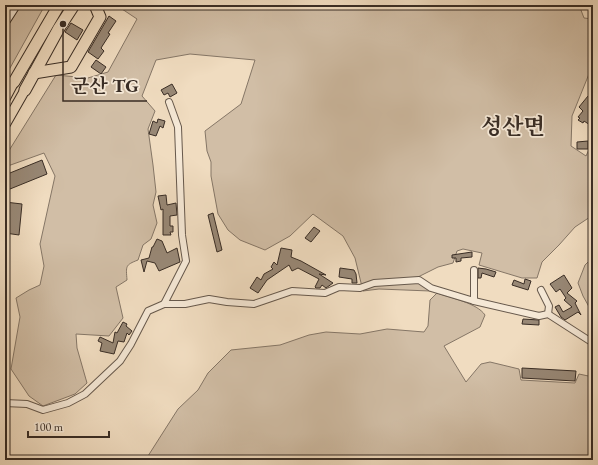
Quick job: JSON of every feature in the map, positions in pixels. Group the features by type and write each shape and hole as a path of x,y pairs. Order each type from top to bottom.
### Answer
{"highway":[{"path":"14,82 59,5"},
{"path":"25,90 74,5"},
{"path":"34,73 71,67 100,17 95,5"}],"main road":[{"path":"5,22 16,5"},
{"path":"5,95 14,82"},
{"path":"5,99 14,82"},
{"path":"5,125 25,90"}],"street":[{"path":"164,304 186,262 182,236 178,127 169,102"},
{"path":"474,270 474,301"},
{"path":"5,403 27,404 43,410 68,404 85,394 120,361 131,344 148,310 164,304 185,304 209,299 254,304 292,291 324,293 339,287 360,288 374,283 418,280 431,288 474,301 539,316 548,314 593,343"},
{"path":"540,290 549,306 548,314"}],"shaded area":[{"path":"21,5 45,5 5,77 5,30"},
{"path":"116,5 579,5 584,18 593,19 593,64 572,116 571,146 586,156 593,141 593,215 575,227 542,262 537,278 522,278 479,265 482,253 463,249 457,251 453,263 438,267 418,277 430,291 379,289 363,291 355,258 343,236 313,214 290,236 265,250 240,240 228,230 218,214 205,131 241,104 255,60 190,54 156,60 142,96 155,111 148,129 156,192 153,205 157,223 151,239 143,245 138,260 131,263 127,267 127,280 116,287 123,318 109,336 76,334 77,348 87,383 75,394 43,406 29,396 11,369 20,317 16,298 40,285 44,266 40,244 55,176 44,153 5,167 5,157 56,75 88,78 108,72 137,19"},
{"path":"593,257 593,314 578,283 585,265"},
{"path":"437,293 470,304 485,315 480,327 444,346 466,382 481,364 490,362 519,369 521,380 575,383 579,374 593,377 593,460 143,460 148,456 178,409 198,390 208,373 231,350 280,345 309,335 326,332 360,334 387,329 424,332 428,326 430,300"}],"building":[{"path":"109,16 116,21 108,33 110,34 101,48 104,51 98,59 88,52"},
{"path":"71,23 83,30 77,40 65,32"},
{"path":"96,60 106,67 101,74 91,67"},
{"path":"172,84 177,93 170,97 168,93 164,95 161,90"},
{"path":"588,96 593,101 593,127 584,121 583,123 578,120 580,118 578,117 583,111 579,107"},
{"path":"158,119 165,121 163,128 160,126 156,136 149,134 153,121 157,123"},
{"path":"588,141 588,149 577,149 577,142"},
{"path":"42,160 47,174 10,189 5,175"},
{"path":"166,195 167,205 176,203 177,215 170,216 170,226 173,226 173,232 170,232 171,235 163,235 163,209 161,210 158,196"},
{"path":"5,202 22,204 19,235 5,233"},
{"path":"213,213 222,250 217,252 208,215"},
{"path":"314,227 320,231 311,242 305,238"},
{"path":"157,239 162,241 167,253 177,248 180,262 159,271 155,263 147,261 144,272 141,260 149,258 152,247"},
{"path":"281,248 292,250 291,257 326,275 319,274 333,283 326,288 322,285 320,288 316,288 315,287 319,279 298,268 292,271 289,265 267,280 258,293 250,288 257,277 261,280 264,274 273,269 271,267 274,262 277,265"},
{"path":"472,252 472,257 461,258 461,261 456,262 456,258 452,258 452,255"},
{"path":"340,268 354,270 357,283 352,283 352,279 339,277"},
{"path":"478,268 496,272 494,277 482,273 481,278 478,278"},
{"path":"564,275 572,288 567,293 577,301 575,303 581,315 578,312 565,320 561,317 555,307 559,305 563,312 572,307 564,300 566,298 560,289 556,292 550,284"},
{"path":"525,279 531,281 528,290 512,285 514,280 524,284"},
{"path":"523,319 539,320 539,325 522,324"},
{"path":"123,322 127,324 126,326 132,331 129,335 127,333 124,342 118,341 114,354 100,351 102,343 98,341 100,337 113,343 115,332 117,333"},
{"path":"522,368 576,371 575,381 522,378"}],"place":[{"name":"군산 TG","path":"63,24"}],"district":[{"name":"성산면","path":"513,126"}]}
